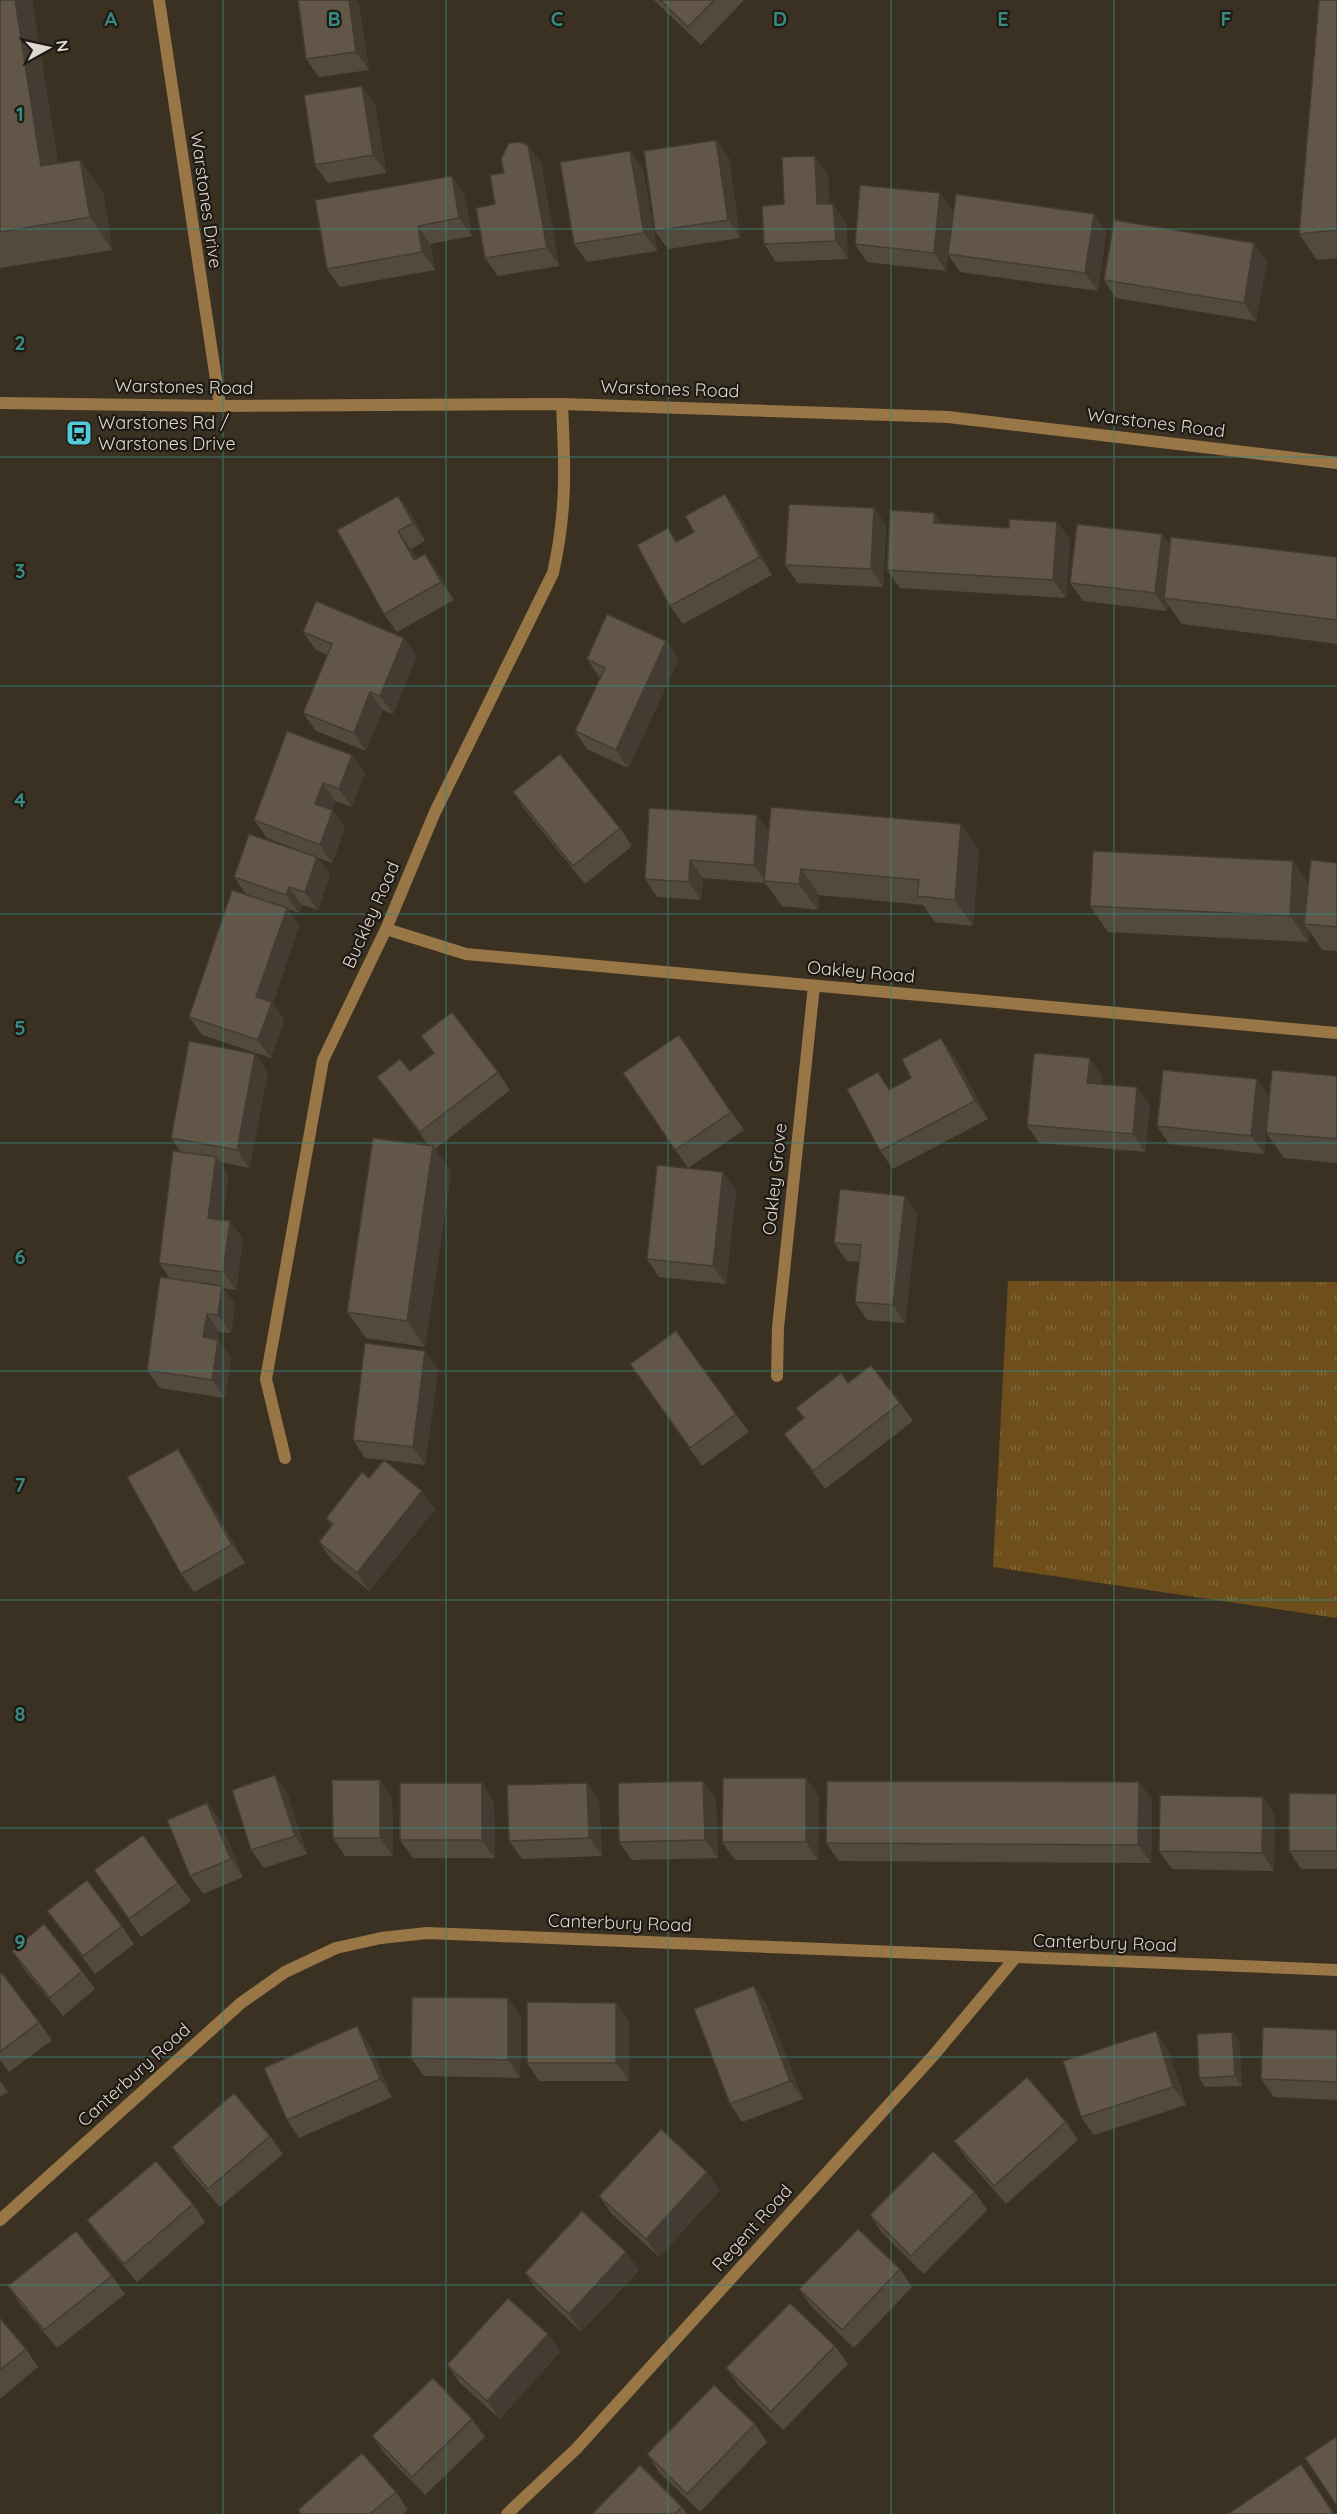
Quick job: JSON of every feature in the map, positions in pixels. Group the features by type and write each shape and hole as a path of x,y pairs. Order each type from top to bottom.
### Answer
{"street":[{"name":"Warstones Drive","path":"159,0 220,406"},
{"name":"Warstones Road","path":"0,403 220,406 562,404 948,417 1337,463"},
{"name":"Buckley Road","path":"285,1458 266,1379 323,1060 386,929 435,812 553,573 561,537 566,491 562,404"},
{"name":"Oakley Road","path":"386,929 466,954 1337,1034"},
{"name":"Oakley Grove","path":"777,1376 778,1328 814,986"},
{"name":"Canterbury Road","path":"0,2220 241,2003 285,1972 336,1948 381,1938 428,1933 1337,1970"},
{"name":"Regent Road","path":"507,2514 592,2432 933,2056 1015,1958"}],"green space":[{"path":"1008,1281 1337,1282 1337,1618 993,1567"}],"building":[{"path":"0,0 15,0 41,166 80,160 90,217 0,232"},
{"path":"298,0 349,0 356,52 306,59"},
{"path":"660,0 714,0 688,27"},
{"path":"1319,0 1337,0 1337,230 1299,234"},
{"path":"362,86 373,155 315,165 304,95"},
{"path":"716,140 728,220 655,231 644,151"},
{"path":"520,142 528,145 547,248 485,258 476,208 495,204 490,175 504,173 501,159 509,143"},
{"path":"630,151 644,233 574,244 560,162"},
{"path":"815,156 817,204 833,204 836,241 764,244 762,206 784,204 782,157"},
{"path":"452,176 459,218 418,226 422,252 327,269 315,200"},
{"path":"860,185 940,193 934,253 855,244"},
{"path":"956,194 1094,214 1085,273 948,254"},
{"path":"1114,220 1254,243 1244,303 1104,280"},
{"path":"725,494 760,557 670,606 637,545 668,528 676,542 694,532 685,516"},
{"path":"398,496 413,523 398,531 414,560 425,554 441,582 384,614 337,530"},
{"path":"789,504 874,508 871,569 785,565"},
{"path":"890,510 934,513 934,523 1009,528 1009,519 1057,522 1053,580 887,570"},
{"path":"1077,524 1162,534 1155,593 1070,583"},
{"path":"1171,537 1337,557 1337,620 1164,598"},
{"path":"316,601 404,638 380,696 370,692 354,733 303,713 332,644 303,632"},
{"path":"607,614 666,641 616,750 575,731 605,668 587,659"},
{"path":"287,731 352,755 339,789 323,783 315,804 333,810 320,845 254,820"},
{"path":"560,754 620,828 573,866 513,792"},
{"path":"771,807 961,824 955,900 917,896 919,880 801,869 799,884 764,881"},
{"path":"649,808 757,815 754,865 690,860 689,882 645,879"},
{"path":"249,834 317,857 305,892 289,887 286,895 234,877"},
{"path":"1093,851 1293,861 1290,916 1090,906"},
{"path":"1311,860 1337,863 1337,927 1304,924"},
{"path":"232,890 287,908 256,997 272,1002 258,1040 189,1017"},
{"path":"452,1012 498,1072 420,1132 377,1077 400,1059 410,1071 434,1053 421,1036"},
{"path":"679,1035 731,1112 675,1150 623,1073"},
{"path":"941,1038 975,1101 880,1151 847,1089 878,1072 889,1090 911,1078 902,1059"},
{"path":"189,1041 255,1054 237,1150 171,1138"},
{"path":"1034,1053 1090,1058 1087,1083 1137,1087 1133,1134 1027,1125"},
{"path":"1163,1070 1257,1079 1251,1136 1157,1126"},
{"path":"1272,1070 1337,1076 1337,1139 1266,1133"},
{"path":"373,1138 433,1146 407,1321 347,1312"},
{"path":"173,1151 216,1157 208,1218 230,1221 223,1272 159,1263"},
{"path":"657,1165 723,1172 713,1266 647,1259"},
{"path":"840,1189 905,1196 893,1305 855,1302 861,1245 834,1243"},
{"path":"160,1277 222,1286 218,1315 207,1314 203,1337 218,1340 212,1380 147,1370"},
{"path":"676,1331 736,1414 690,1448 630,1364"},
{"path":"365,1343 425,1351 413,1447 353,1440"},
{"path":"871,1365 900,1403 813,1471 784,1434 804,1418 796,1408 841,1373 848,1383"},
{"path":"178,1449 232,1545 181,1574 127,1477"},
{"path":"384,1460 422,1491 357,1573 319,1542 333,1524 326,1518 362,1472 369,1478"},
{"path":"275,1775 295,1836 251,1850 232,1790"},
{"path":"723,1778 806,1778 806,1842 722,1842"},
{"path":"332,1780 380,1780 380,1838 333,1838"},
{"path":"703,1781 705,1840 619,1842 618,1783"},
{"path":"827,1781 1139,1782 1138,1845 826,1843"},
{"path":"400,1783 482,1783 482,1840 400,1840"},
{"path":"587,1783 589,1838 509,1841 507,1785"},
{"path":"1289,1793 1337,1794 1337,1851 1289,1851"},
{"path":"1160,1795 1263,1797 1262,1853 1159,1851"},
{"path":"207,1803 231,1859 190,1876 167,1820"},
{"path":"143,1835 178,1883 129,1919 94,1870"},
{"path":"87,1880 122,1926 83,1956 47,1911"},
{"path":"44,1924 82,1971 50,1998 12,1951"},
{"path":"2,1973 39,2022 0,2052 0,1974"},
{"path":"754,1986 790,2081 730,2104 694,2009"},
{"path":"412,1997 508,1998 508,2060 411,2058"},
{"path":"527,2002 616,2003 616,2063 527,2063"},
{"path":"357,2026 380,2079 287,2120 264,2068"},
{"path":"1263,2027 1337,2030 1337,2082 1261,2079"},
{"path":"1156,2031 1173,2087 1081,2117 1063,2061"},
{"path":"1232,2032 1235,2076 1199,2078 1197,2034"},
{"path":"1027,2077 1066,2122 994,2186 954,2141"},
{"path":"234,2093 270,2136 208,2189 172,2147"},
{"path":"661,2129 707,2172 646,2239 599,2196"},
{"path":"933,2151 975,2192 911,2256 870,2215"},
{"path":"156,2161 193,2204 124,2264 87,2220"},
{"path":"582,2211 626,2252 569,2314 525,2273"},
{"path":"858,2229 900,2269 842,2330 799,2289"},
{"path":"76,2231 112,2276 44,2330 8,2286"},
{"path":"508,2298 548,2334 487,2401 447,2365"},
{"path":"790,2303 835,2346 771,2412 726,2368"},
{"path":"0,2318 26,2349 0,2370"},
{"path":"433,2378 472,2419 412,2477 372,2436"},
{"path":"714,2385 755,2424 687,2494 647,2454"},
{"path":"1337,2436 1337,2506 1305,2458"},
{"path":"362,2453 396,2492 370,2514 301,2514 298,2510"},
{"path":"1301,2464 1334,2514 1228,2514"},
{"path":"640,2465 682,2507 675,2514 592,2514"}],"place":[{"name":"Warstones Rd / Warstones Drive","path":"79,433"}]}
